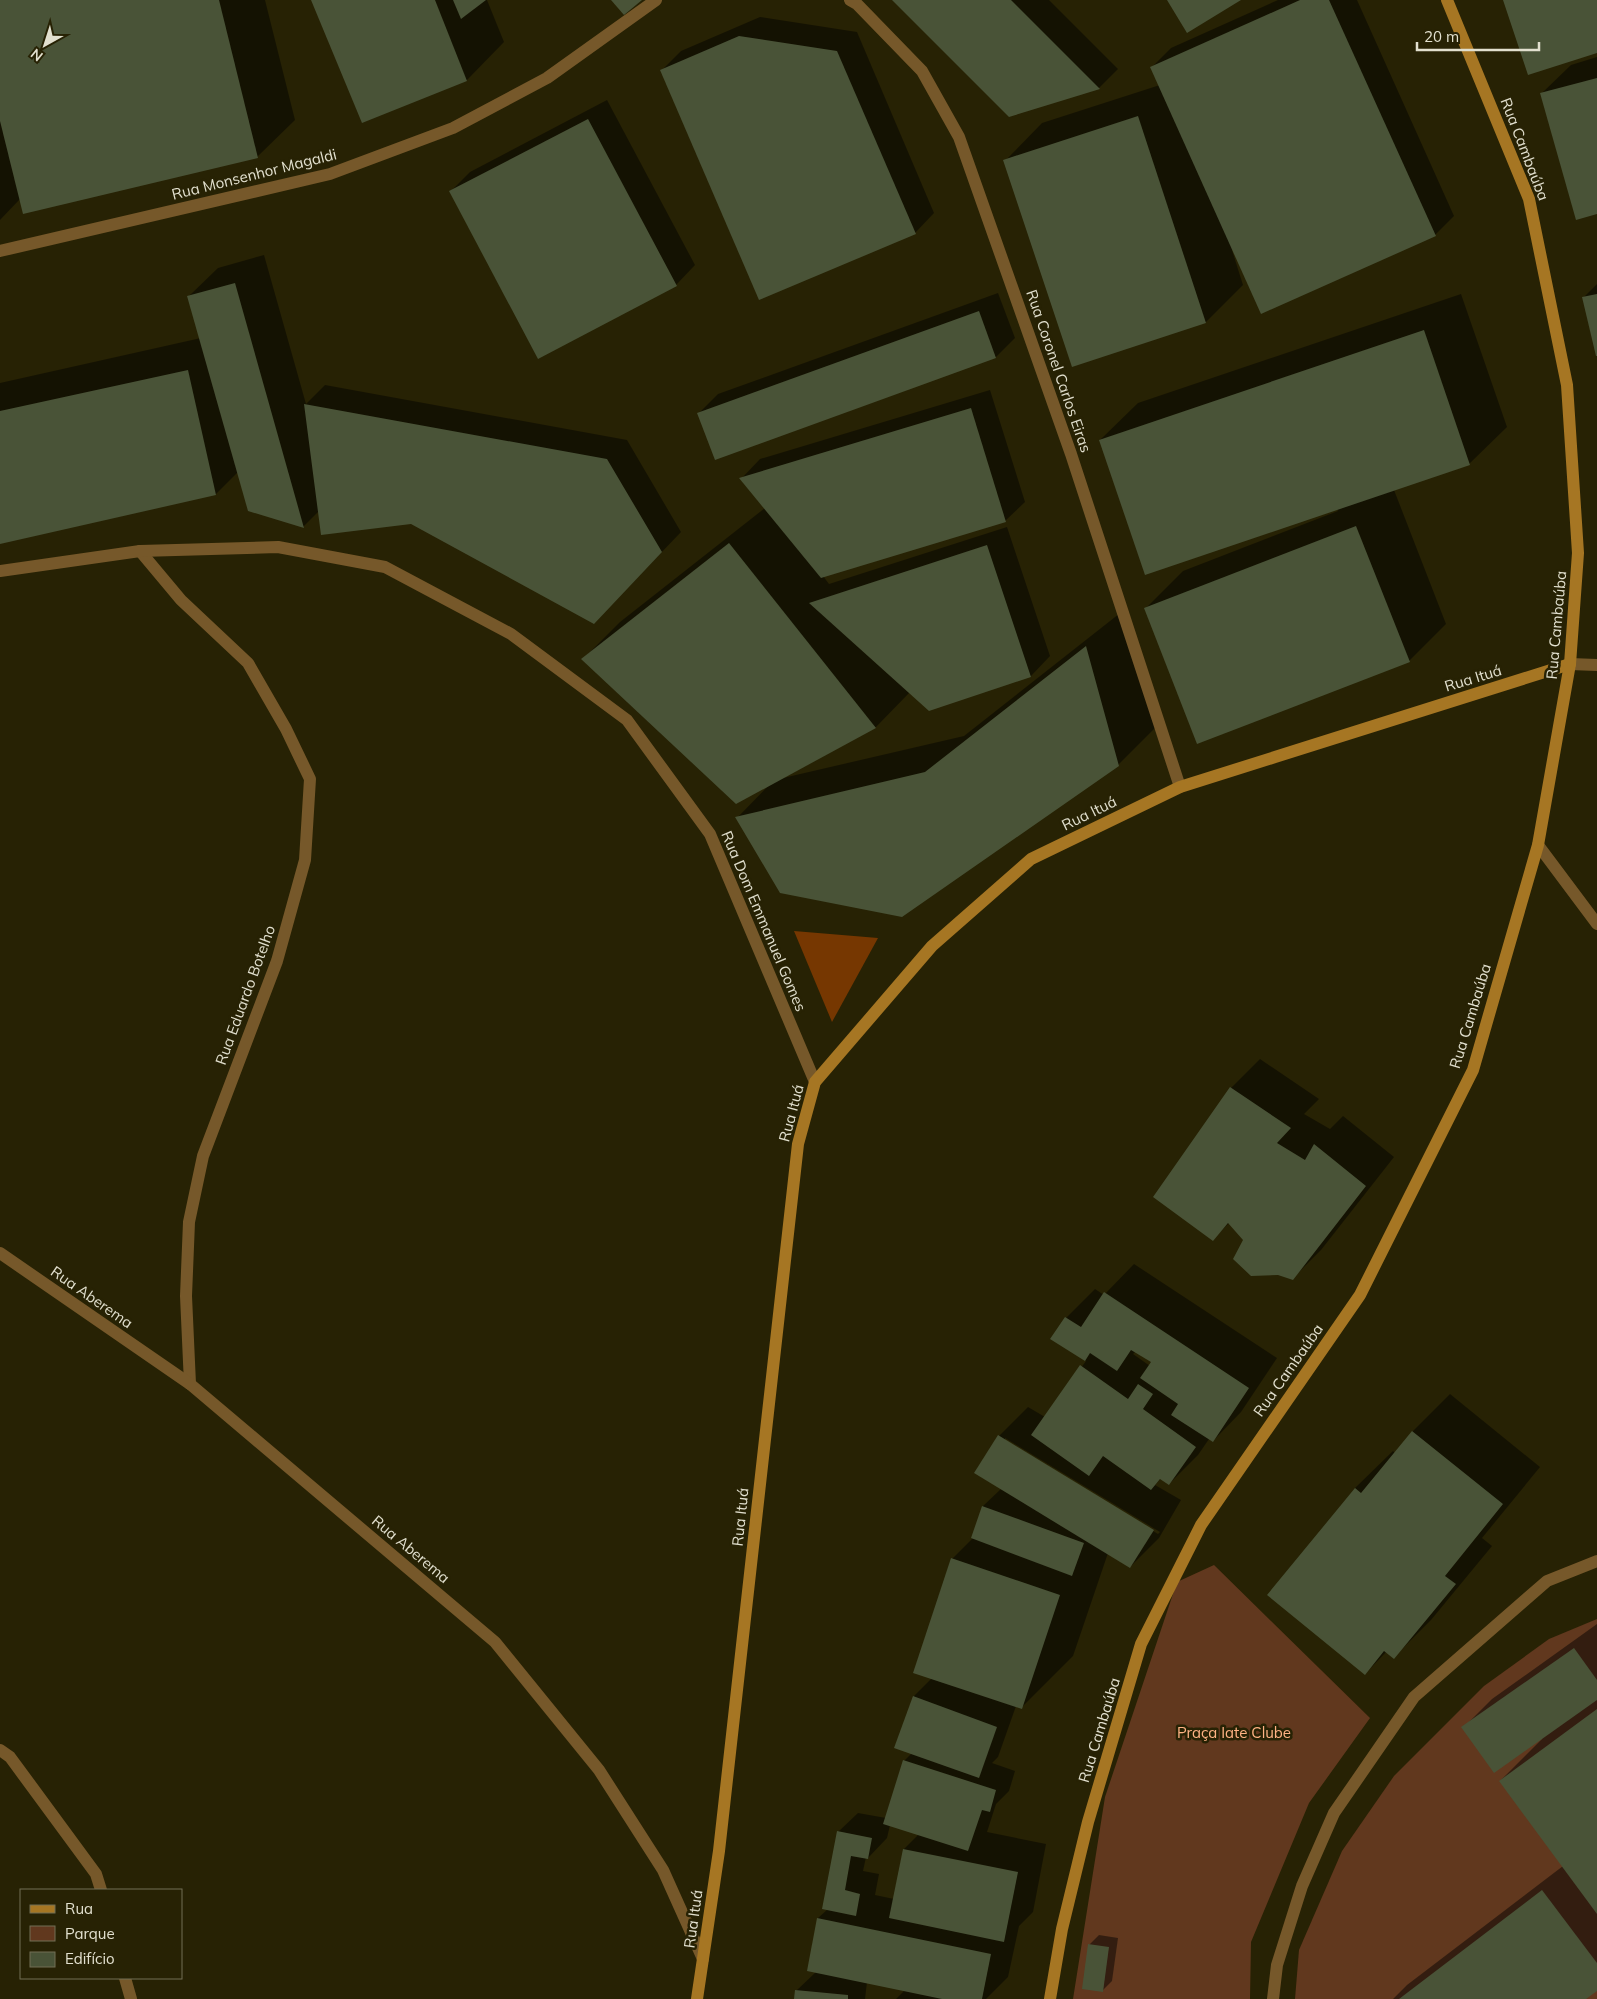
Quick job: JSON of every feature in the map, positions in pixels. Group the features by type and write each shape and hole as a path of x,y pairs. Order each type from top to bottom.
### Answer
{"street":[{"name":"Rua Monsenhor Magaldi","path":"0,251 330,174 453,128 547,78 656,0"},
{"name":"Rua Coronel Carlos Eiras","path":"850,0 857,4 922,71 959,137 1071,454 1180,786"},
{"name":"Rua Cambaúba","path":"1050,1999 1062,1929 1088,1822 1142,1644 1201,1524 1360,1294 1473,1070 1538,845 1570,664 1578,553 1567,385 1529,199 1447,0"},
{"name":"Rua Dom Emmanuel Gomes","path":"0,571 140,551 278,546 385,568 510,634 627,720 710,834 815,1082"},
{"name":"Rua Eduardo Botelho","path":"140,551 181,600 248,663 286,729 310,779 305,860 277,961 204,1156 189,1222 186,1296 190,1384"},
{"name":"Rua Ituá","path":"698,1999 719,1851 798,1144 815,1082 932,946 1031,859 1180,786 1570,664 1597,665"},
{"path":"1538,845 1597,924"},
{"name":"Rua Aberema","path":"0,1253 190,1384 495,1642 599,1770 663,1870 703,1959"},
{"path":"1273,1999 1277,1965 1299,1895 1334,1813 1414,1697 1547,1581 1597,1561"},
{"path":"0,1750 10,1757 96,1874 101,1889"},
{"path":"126,1979 131,1999"}],"green space":[{"name":"Praça Iate Clube","path":"1214,1565 1370,1718 1309,1803 1251,1942 1250,1999 1073,1999 1105,1797 1177,1582"},
{"path":"1597,1619 1597,1999 1295,1999 1299,1950 1342,1851 1394,1776 1484,1686 1549,1639"}],"shaded area":[{"path":"794,931 878,938 832,1022"}],"building":[{"path":"0,0 219,0 258,158 23,214 0,121"},
{"path":"311,0 435,0 467,81 362,123"},
{"path":"453,0 486,0 461,19"},
{"path":"611,0 642,0 624,15"},
{"path":"892,0 1011,0 1100,89 1009,117"},
{"path":"1167,0 1241,0 1187,33"},
{"path":"1300,0 1329,0 1436,236 1261,314 1150,67"},
{"path":"1503,0 1597,0 1597,53 1528,75"},
{"path":"739,36 837,51 916,234 759,300 660,70"},
{"path":"1597,78 1597,214 1576,220 1540,93"},
{"path":"1138,116 1206,323 1072,367 1003,160"},
{"path":"588,119 677,286 538,359 449,191"},
{"path":"235,283 304,528 248,511 187,296"},
{"path":"1597,294 1597,356 1596,356 1582,297"},
{"path":"979,311 996,358 715,460 697,413"},
{"path":"1424,330 1470,465 1145,575 1099,440"},
{"path":"188,370 216,495 0,544 0,411"},
{"path":"304,404 607,459 662,552 594,624 411,524 321,535"},
{"path":"971,408 1006,522 821,578 739,478"},
{"path":"1356,526 1410,662 1197,744 1144,608"},
{"path":"729,543 876,728 736,804 581,659"},
{"path":"987,545 1031,677 929,711 809,603"},
{"path":"1086,646 1119,766 902,917 780,893 735,817 925,772"},
{"path":"1230,1087 1291,1128 1277,1143 1305,1160 1314,1144 1366,1186 1293,1280 1278,1275 1251,1276 1233,1259 1243,1240 1228,1223 1213,1241 1153,1197"},
{"path":"1104,1292 1249,1388 1213,1442 1171,1415 1178,1404 1140,1378 1151,1362 1131,1350 1117,1371 1090,1353 1085,1361 1050,1339 1065,1317 1081,1327"},
{"path":"1080,1365 1128,1399 1138,1384 1153,1394 1143,1409 1196,1447 1169,1485 1160,1479 1151,1490 1103,1456 1089,1476 1031,1435"},
{"path":"1412,1431 1503,1504 1445,1576 1456,1584 1394,1659 1384,1651 1365,1675 1267,1595 1355,1488 1361,1493"},
{"path":"998,1435 1154,1530 1130,1568 974,1473"},
{"path":"982,1506 1084,1543 1072,1576 971,1538"},
{"path":"951,1558 1060,1595 1022,1709 913,1673"},
{"path":"1574,1648 1597,1680 1597,1700 1494,1773 1461,1727"},
{"path":"913,1696 997,1727 979,1778 894,1748"},
{"path":"1597,1709 1597,1914 1499,1781"},
{"path":"903,1760 996,1790 990,1812 982,1810 968,1851 883,1824"},
{"path":"837,1831 872,1838 868,1859 851,1856 845,1890 860,1894 856,1916 822,1909"},
{"path":"903,1849 1018,1872 1004,1942 889,1918"},
{"path":"1542,1890 1597,1963 1597,1991 1586,1999 1399,1999"},
{"path":"817,1918 991,1954 982,1999 942,1999 807,1971"},
{"path":"1088,1944 1109,1947 1103,1992 1082,1989"},
{"path":"795,1990 848,1995 848,1999 794,1999"}]}
